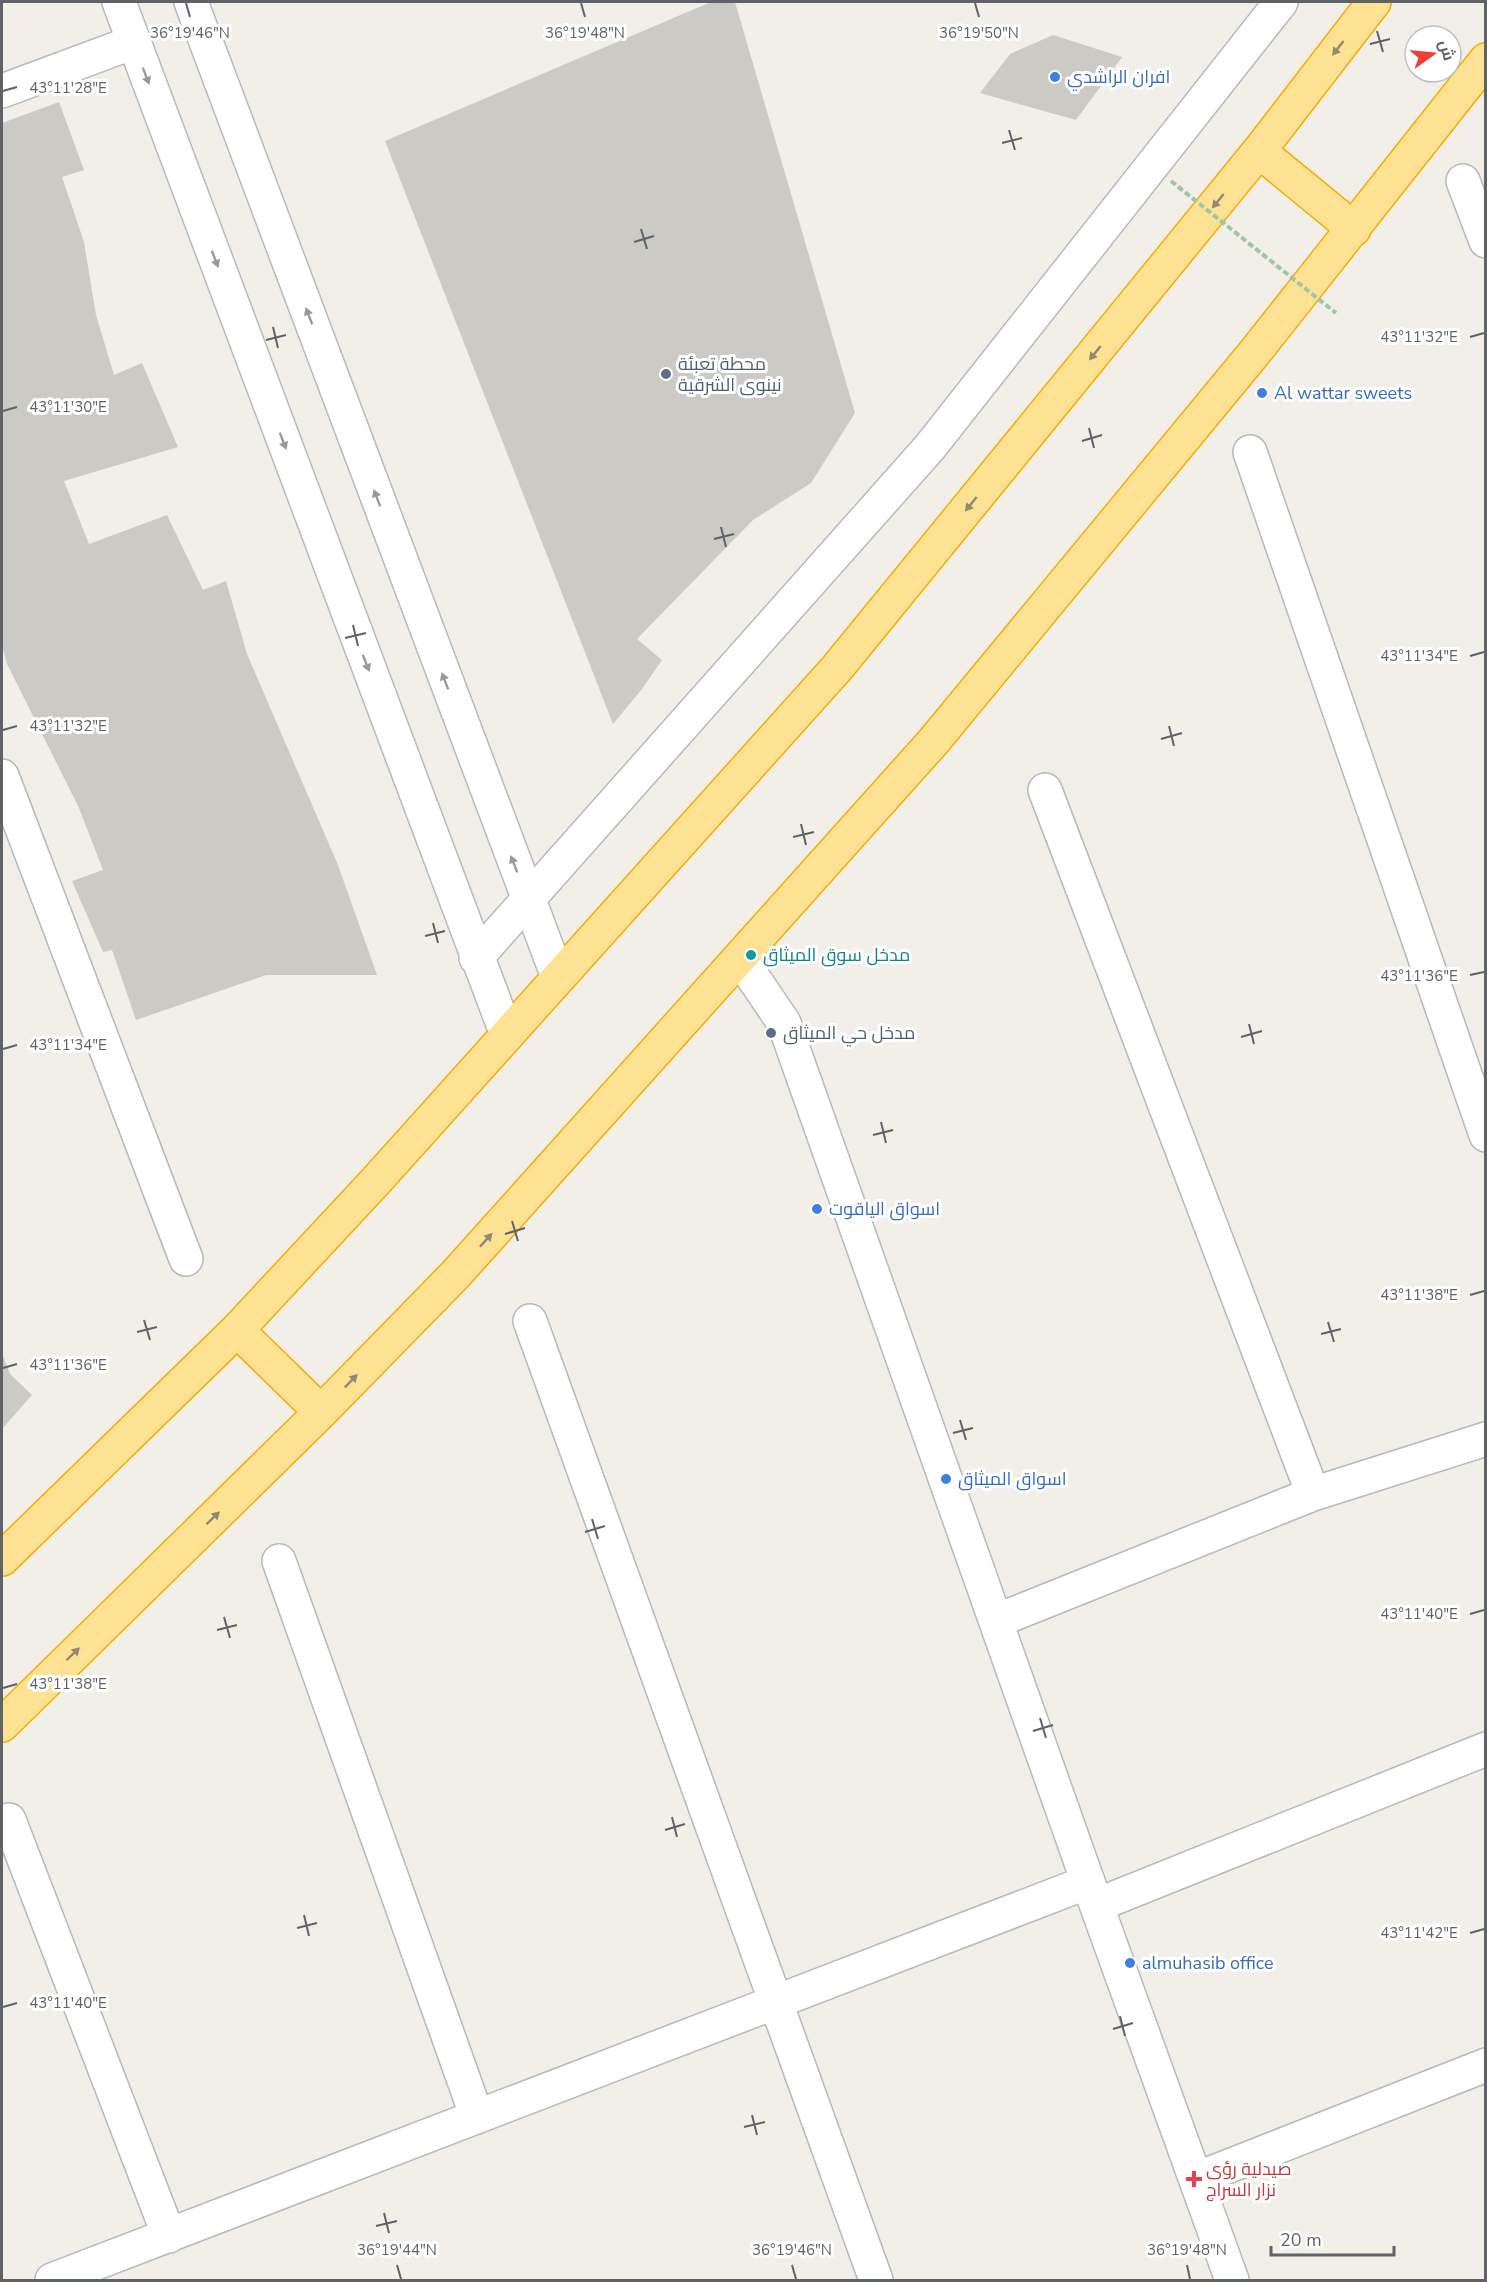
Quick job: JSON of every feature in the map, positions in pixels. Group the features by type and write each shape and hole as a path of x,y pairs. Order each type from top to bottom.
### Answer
{"highway":[{"path":"2,1559 237,1330 507,1035 837,668 1259,151 1374,2"},
{"path":"2,1725 321,1412 455,1275 933,742 1255,352 1485,60"},
{"path":"1259,151 1354,229"},
{"path":"237,1330 321,1412"}],"street":[{"path":"119,2 476,958 507,1035"},
{"path":"476,958 930,447 1281,2"},
{"path":"197,7 558,977"},
{"path":"2,91 134,42"},
{"path":"1464,181 1485,242"},
{"path":"1250,452 1476,1078 1485,1135"},
{"path":"2,776 186,1259"},
{"path":"1045,790 1313,1494"},
{"path":"740,958 784,1023 1093,1894 1233,2280"},
{"path":"530,1321 876,2280"},
{"path":"996,1621 1313,1494 1485,1439"},
{"path":"279,1561 477,2117"},
{"path":"52,2280 776,2002 1093,1894 1485,1749"},
{"path":"9,1820 169,2236"},
{"path":"1196,2180 1485,2065"}],"path":[{"path":"1171,181 1336,313"}],"building":[{"path":"711,2 735,2 855,413 811,483 753,520 637,639 662,660 613,724 385,141"},
{"path":"1053,35 1122,57 1076,120 980,93 1010,54"},
{"path":"59,102 84,170 62,177 84,242 96,315 114,375 142,363 178,447 64,481 89,544 167,515 203,590 226,581 247,654 338,865 377,975 266,975 136,1020 112,950 103,952 72,881 103,870 79,808 7,664 2,645 2,123"},
{"path":"2,1353 10,1374 32,1395 2,1429"}],"place":[{"name":"افران الراشدي","path":"1055,77"},
{"name":"محطة تعبئة نينوى الشرقية","path":"666,374"},
{"name":"Al wattar sweets","path":"1262,393"},
{"name":"مدخل سوق الميثاق","path":"751,955"},
{"name":"مدخل حي الميثاق","path":"771,1033"},
{"name":"اسواق الياقوت","path":"817,1209"},
{"name":"اسواق الميثاق","path":"946,1479"},
{"name":"almuhasib office","path":"1130,1963"},
{"name":"صيدلية رؤى نزار السراج","path":"1194,2179"}]}
